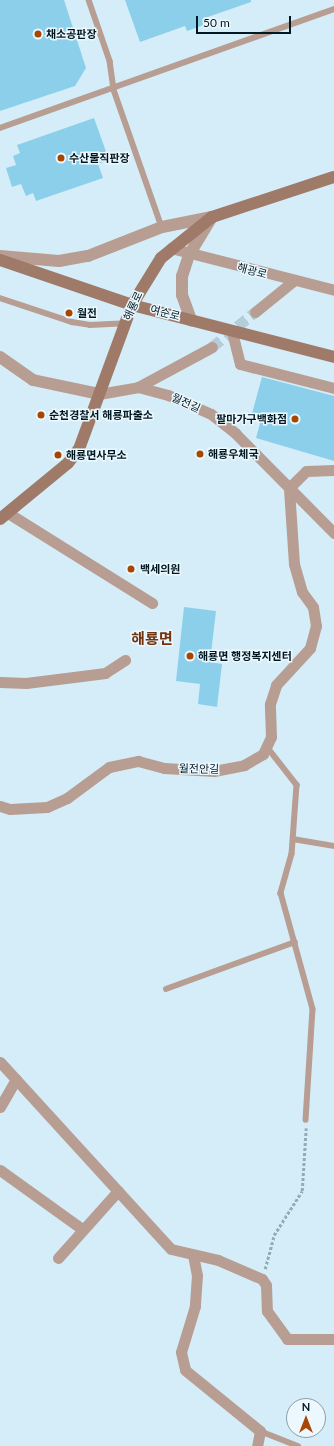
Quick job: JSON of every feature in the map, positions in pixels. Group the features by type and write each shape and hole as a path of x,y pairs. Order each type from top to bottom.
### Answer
{"main road":[{"name":"해룡로","path":"4,516 68,463 79,448 132,305 150,272 171,248 212,217 334,177"},
{"name":"여순로","path":"0,260 132,305 232,332 334,357"}],"street":[{"path":"0,256 59,261 88,256 162,227 212,217"},
{"path":"191,320 181,286 189,255 212,217"},
{"name":"해광로","path":"171,248 189,255 292,282 334,290"},
{"path":"255,312 292,282"},
{"path":"232,332 240,364 334,388"},
{"path":"138,388 212,347"},
{"name":"월전길","path":"0,357 33,380 99,394 138,388 168,395 211,414 334,533"},
{"path":"268,748 270,704 276,685 310,648 316,626 313,607 302,592 294,564 289,488 306,471 334,470"},
{"name":"해룡로","path":"4,516 152,603"},
{"path":"0,682 26,683 105,673 125,660"},
{"name":"월전안길","path":"0,806 10,809 47,807 67,798 109,767 138,761 164,768 214,771 244,765 268,748"},
{"path":"0,1062 172,1249 218,1260 262,1279 266,1285 267,1311 287,1339 334,1339"},
{"path":"0,1106 16,1080"},
{"path":"0,1170 82,1229"},
{"path":"58,1258 82,1229 118,1191"},
{"path":"193,1255 197,1275 195,1306 181,1352 185,1370 260,1431 257,1446"}],"lane":[{"path":"89,0 110,61 114,90 162,227"},
{"path":"0,128 114,90 139,77 334,9"},
{"path":"0,298 72,322 125,323"},
{"path":"268,748 297,785 293,840 280,893 286,921 295,942 313,1009 306,1120"},
{"path":"293,840 334,846"},
{"path":"166,989 295,942"},
{"path":"260,1431 298,1446"}],"path":[{"path":"262,1279 274,1235 302,1191 306,1120"}],"building":[{"name":"채소공판장","path":"0,0 64,0 86,68 75,86 0,111"},
{"path":"125,0 251,0 251,2 202,19 204,25 187,31 185,26 140,42"},
{"name":"수산물직판장","path":"94,118 109,160 98,164 103,178 36,201 33,193 26,196 21,184 12,187 6,168 16,165 13,156 20,153 17,145"},
{"name":"팔마가구백화점","path":"262,377 334,396 334,461 256,438 261,420 251,417"},
{"name":"해룡면 행정복지센터","path":"184,607 216,611 210,662 222,664 217,707 198,704 200,684 176,681"}],"tunnel":[{"path":"212,347 255,312"}],"place":[{"name":"채소공판장","path":"38,34"},
{"name":"수산물직판장","path":"61,158"},
{"name":"월전","path":"69,313"},
{"name":"순천경찰서 해룡파출소","path":"41,415"},
{"name":"팔마가구백화점","path":"295,419"},
{"name":"해룡우체국","path":"200,454"},
{"name":"해룡면사무소","path":"58,455"},
{"name":"백세의원","path":"131,569"},
{"name":"해룡면 행정복지센터","path":"190,656"}],"district":[{"name":"해룡면","path":"152,639"}]}
